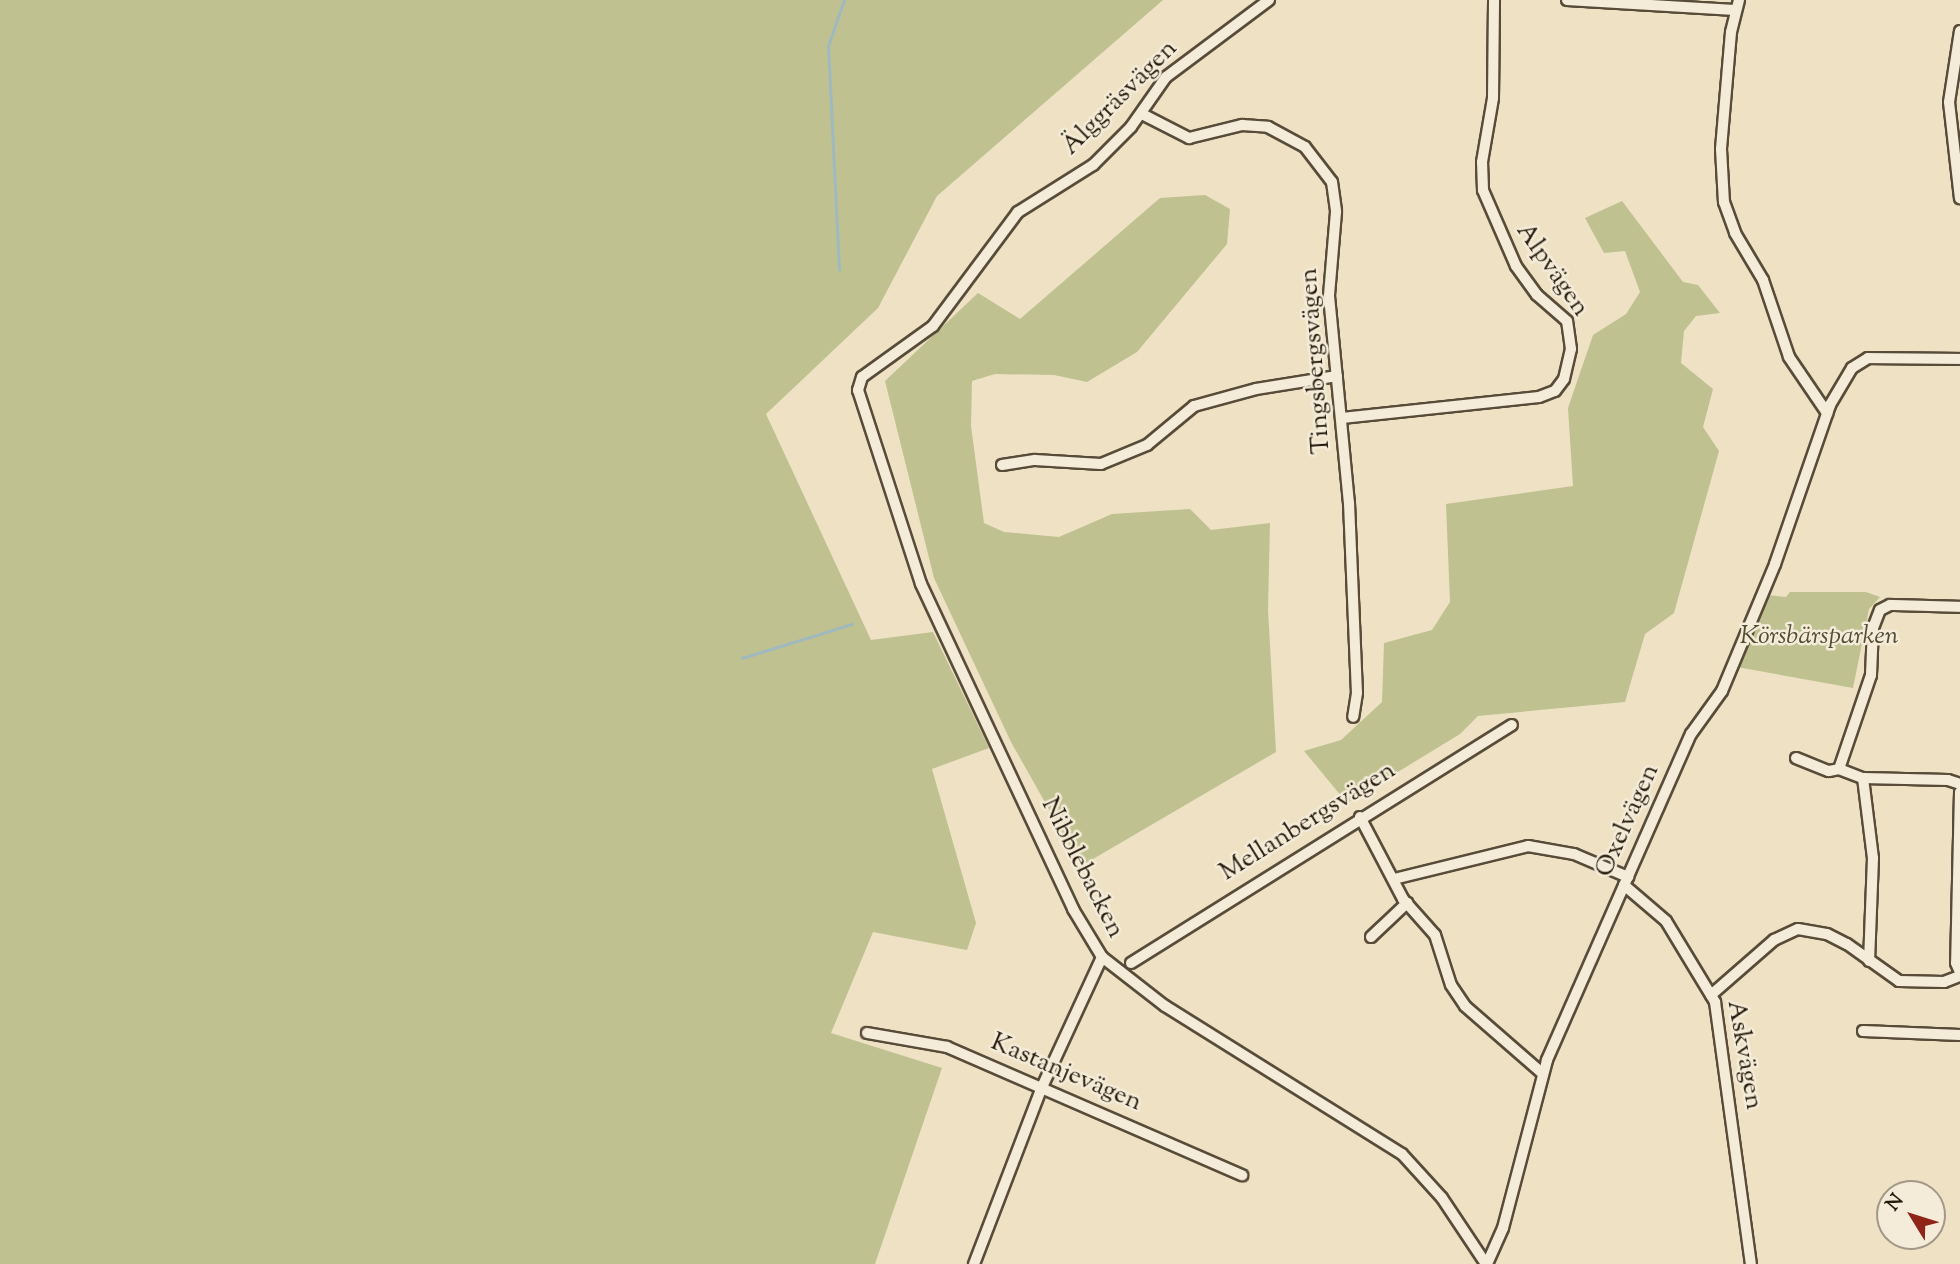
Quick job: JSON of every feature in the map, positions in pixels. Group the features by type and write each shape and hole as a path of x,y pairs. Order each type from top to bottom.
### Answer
{"street":[{"name":"Älggräsvägen","path":"862,377 933,326 1018,212 1093,164 1142,114 1166,77 1269,0"},
{"name":"Alpvägen","path":"1342,418 1539,397 1555,391 1564,379 1571,349 1567,321 1538,295 1516,266 1490,217 1483,190 1482,162 1493,98 1494,0"},
{"path":"1567,0 1737,5 1721,149 1724,202 1735,233 1763,280 1789,357 1828,409"},
{"path":"1960,31 1950,84 1960,198"},
{"name":"Tingsbergsvägen","path":"1142,114 1189,138 1241,125 1268,127 1297,140 1321,164 1336,203 1329,280 1342,418 1357,693 1353,717"},
{"name":"Oxelvägen","path":"1487,1264 1503,1228 1542,1073 1691,734 1722,691 1775,564 1828,409 1852,368 1868,358 1960,359"},
{"path":"1002,465 1035,460 1101,464 1147,445 1194,406 1256,389 1337,376"},
{"name":"Nibblebacken","path":"862,377 858,390 921,584 1073,909 1102,957 1165,1006 1402,1154 1442,1198 1487,1264"},
{"path":"1839,769 1871,675 1873,628 1880,610 1890,606 1960,607"},
{"name":"Mellanbergsvägen","path":"1131,963 1360,817 1512,725"},
{"path":"1796,758 1829,771 1839,769 1863,778 1948,780 1960,784"},
{"path":"1863,778 1873,858 1869,961"},
{"path":"1711,995 1774,940 1795,930 1827,934 1899,981 1944,982 1960,974 1956,963 1960,792"},
{"path":"1360,817 1406,903 1435,935 1451,985 1465,1006 1542,1073"},
{"name":"Askvägen","path":"1394,879 1528,846 1574,854 1626,881 1665,921 1711,995 1728,1081 1751,1264"},
{"path":"1371,937 1406,903"},
{"path":"974,1264 1042,1087 1102,957"},
{"path":"1863,1031 1960,1035"},
{"name":"Kastanjevägen","path":"867,1033 947,1047 1242,1175"}],"green space":[{"path":"0,0 1163,0 937,196 878,308 766,414 871,640 933,632 989,748 932,769 976,923 967,950 873,932 831,1033 942,1068 875,1264 0,1264"},
{"path":"1205,195 1230,209 1227,244 1137,352 1087,382 1054,375 995,374 972,381 971,426 984,523 1004,532 1059,537 1112,514 1190,509 1211,530 1270,523 1268,610 1276,752 1081,866 1011,742 934,578 885,381 978,293 1020,319 1160,198"},
{"path":"1622,201 1683,282 1698,285 1720,313 1696,316 1684,331 1681,363 1713,389 1703,427 1719,451 1674,613 1645,634 1625,702 1478,716 1460,734 1347,803 1304,751 1341,740 1382,702 1384,643 1432,630 1450,602 1446,504 1573,486 1568,408 1593,335 1626,314 1640,292 1625,251 1604,253 1585,218"},
{"name":"Körsbärsparken","path":"1790,592 1866,592 1880,597 1869,609 1853,688 1737,667 1767,595 1786,597"}],"waterway":[{"path":"839,270 828,46 844,0"},
{"path":"742,658 852,624"}]}
